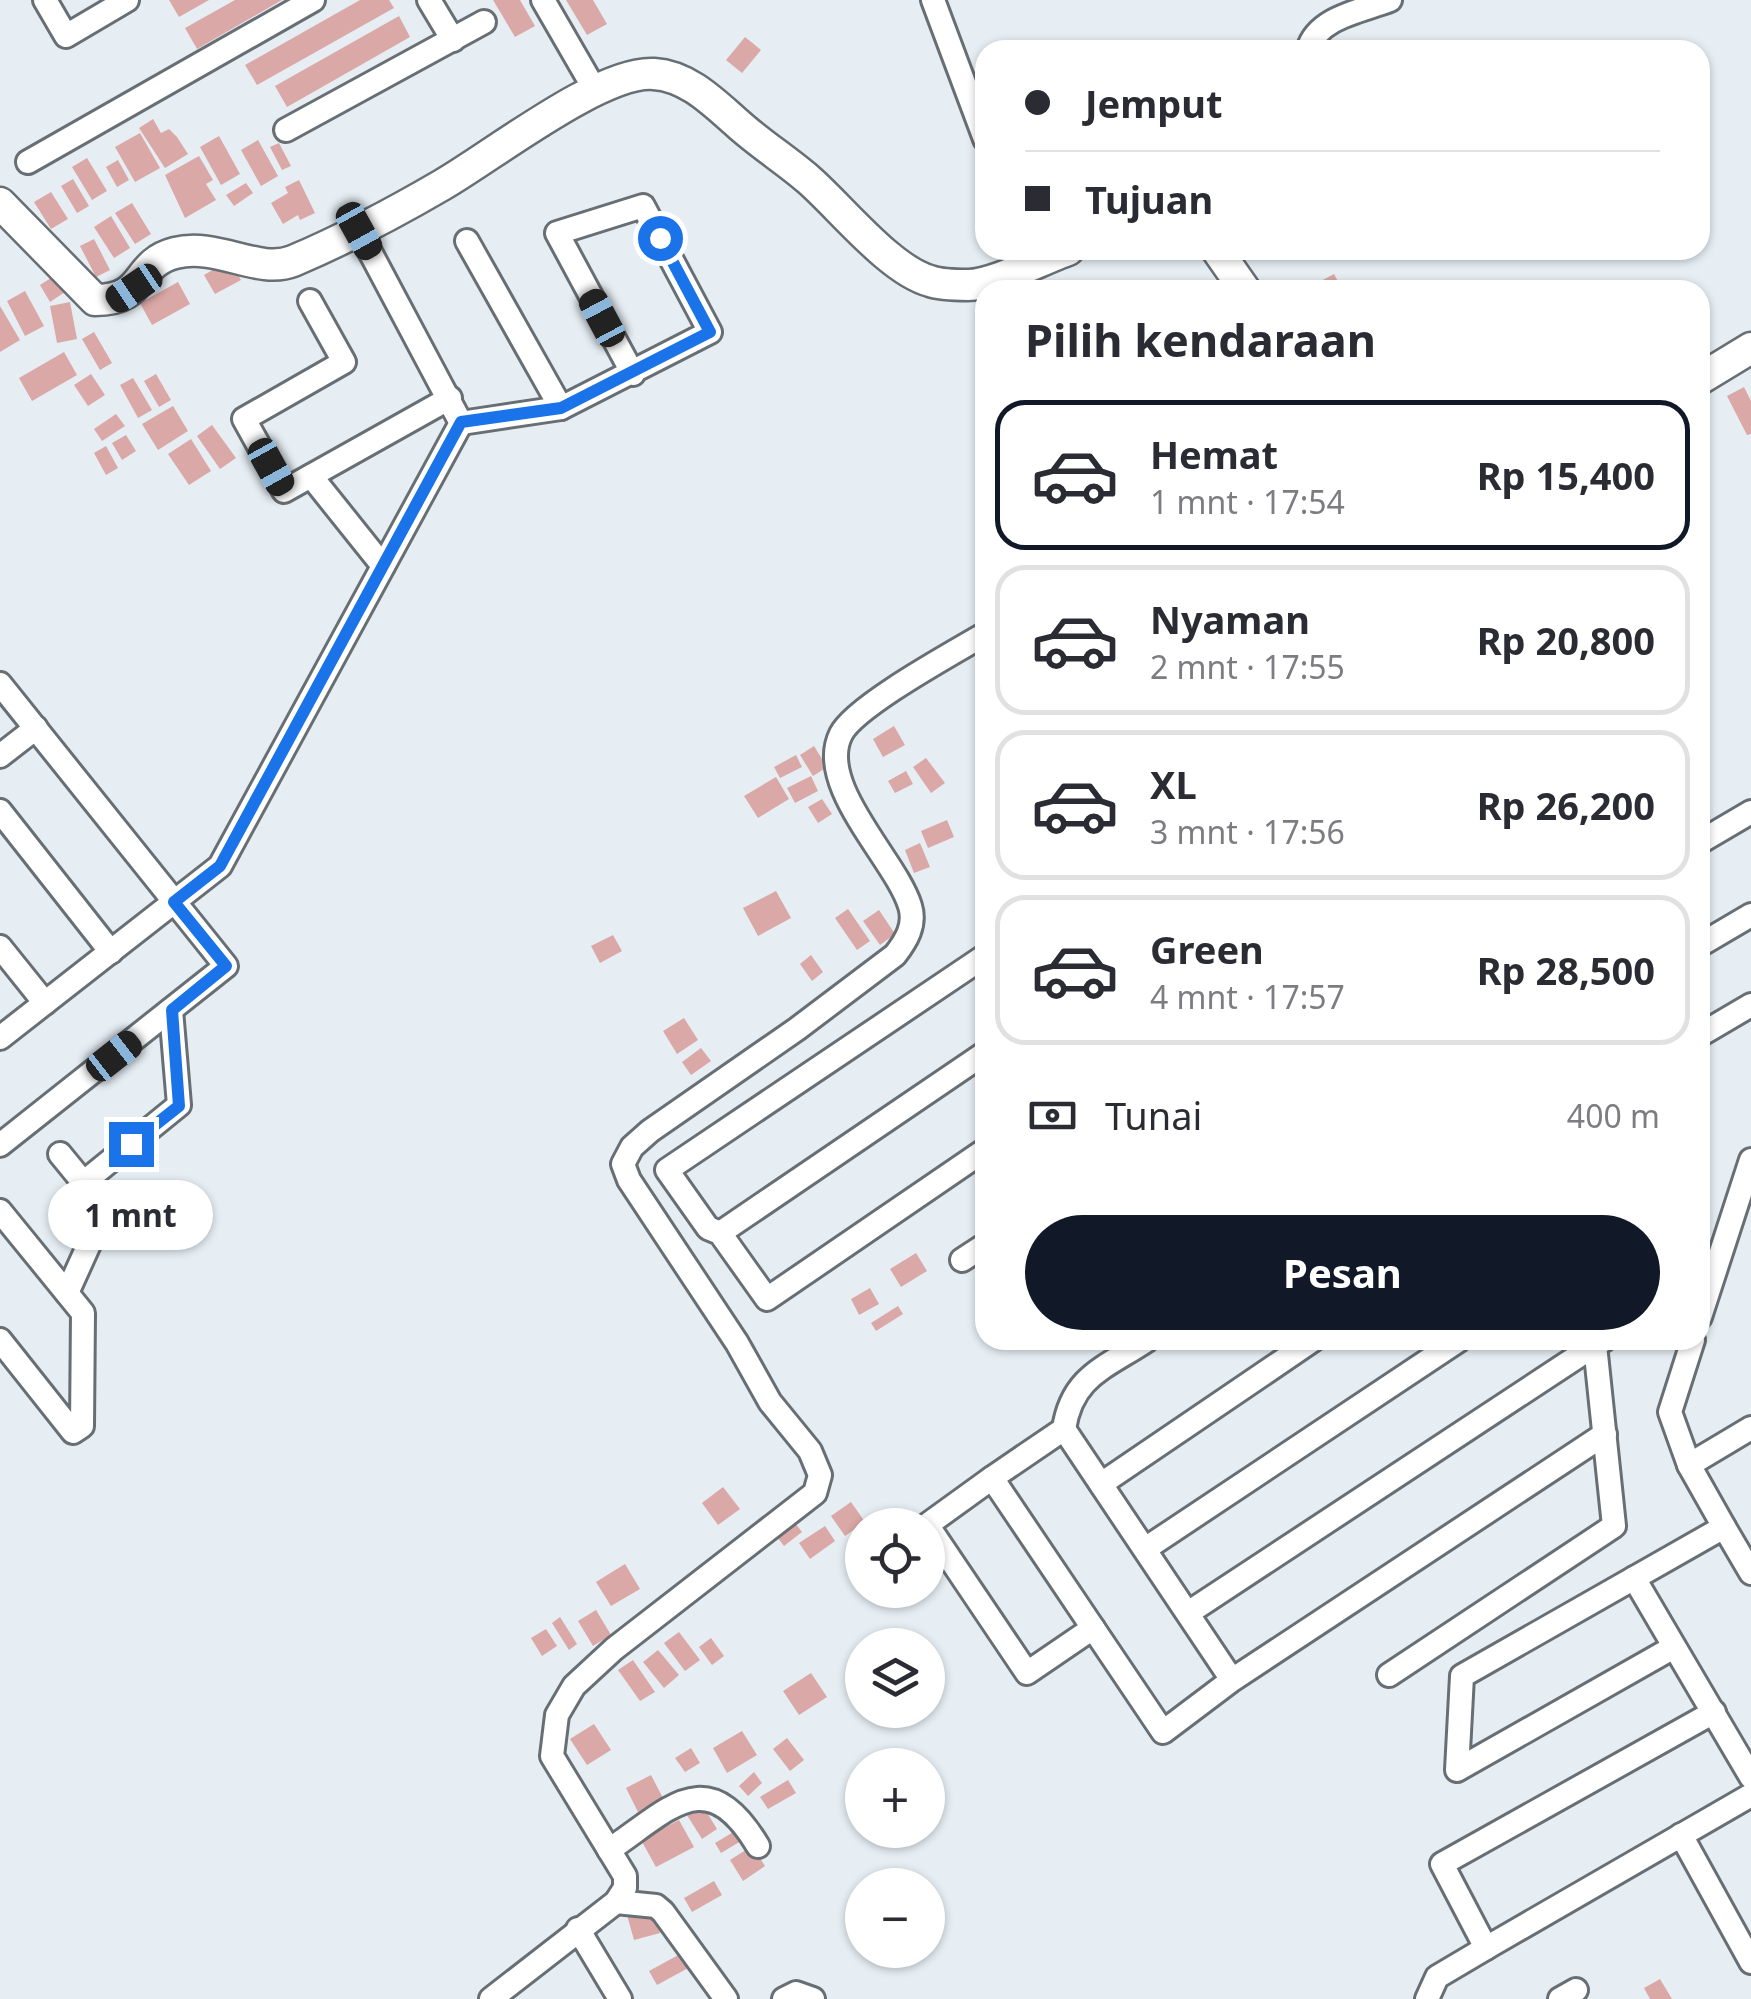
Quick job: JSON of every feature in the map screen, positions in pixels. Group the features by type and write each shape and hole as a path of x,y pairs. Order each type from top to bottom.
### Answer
{"street":[{"path":"46,0 66,36 127,0"},
{"path":"28,162 313,0"},
{"path":"430,0 453,40"},
{"path":"543,0 595,90"},
{"path":"932,0 975,113"},
{"path":"1313,40 1328,24 1390,0"},
{"path":"286,130 484,22"},
{"path":"0,203 94,300 117,300 134,288 147,269 176,253 212,251 278,266 359,231 444,184 595,90 636,76 670,77 701,93 760,144 805,176 887,254 929,281 975,284"},
{"path":"461,422 561,408 632,374 710,332 643,206 556,233 632,374"},
{"path":"359,231 461,422"},
{"path":"466,241 561,408"},
{"path":"983,280 1021,260"},
{"path":"310,301 344,362 244,418 284,491 450,398"},
{"path":"1710,373 1751,348"},
{"path":"0,1038 220,866 461,422"},
{"path":"311,476 383,566"},
{"path":"491,1999 616,1902 625,1888 624,1876 610,1850 552,1756 558,1714 574,1686 614,1649 815,1492 820,1475 810,1451 770,1402 737,1343 629,1180 623,1164 632,1147 650,1131 797,1029 895,955 907,940 911,908 856,815 835,759 841,734 887,694 975,640"},
{"path":"0,684 226,966 0,1146"},
{"path":"0,756 36,728"},
{"path":"0,811 111,952"},
{"path":"1710,836 1751,812"},
{"path":"1710,939 1751,915"},
{"path":"0,948 45,1004"},
{"path":"975,963 667,1170 708,1228 720,1232 767,1299 975,1157"},
{"path":"1710,1029 1751,1006"},
{"path":"84,1183 179,1106 172,1010"},
{"path":"720,1232 975,1060"},
{"path":"60,1154 104,1210 67,1294"},
{"path":"1710,1287 1751,1160"},
{"path":"0,1212 83,1313 82,1426 73,1432 0,1340"},
{"path":"962,1260 975,1252"},
{"path":"945,1509 1064,1430 1076,1387 1132,1350"},
{"path":"1101,1484 1298,1350"},
{"path":"1144,1549 1443,1350"},
{"path":"1188,1613 1587,1350"},
{"path":"1389,1675 1614,1526 1600,1350"},
{"path":"1690,1350 1670,1412 1689,1465 1751,1573"},
{"path":"1689,1465 1751,1428"},
{"path":"1064,1430 1232,1680"},
{"path":"992,1478 1164,1732 1232,1680 1605,1434"},
{"path":"1674,1647 1457,1770 1462,1676 1724,1527"},
{"path":"945,1552 1027,1672 1094,1628"},
{"path":"1634,1578 1751,1778"},
{"path":"1486,1948 1442,1864 1714,1712"},
{"path":"1427,1999 1437,1977 1751,1795"},
{"path":"610,1850 678,1803 700,1796 725,1807 745,1825 758,1846"},
{"path":"1681,1835 1751,1962"},
{"path":"616,1902 656,1906 664,1912 726,1999"},
{"path":"578,1928 620,1999"},
{"path":"784,1999 796,1993 813,1999"}],"building":[{"path":"169,0 209,0 179,17"},
{"path":"235,0 282,0 197,49 185,28"},
{"path":"360,0 389,0 394,8 257,85 245,65"},
{"path":"493,0 520,0 535,26 515,37"},
{"path":"566,0 593,0 607,24 587,35"},
{"path":"399,16 410,37 287,107 275,86"},
{"path":"745,37 761,50 742,73 726,60"},
{"path":"153,119 161,133 169,129 177,137 188,154 165,168 139,128"},
{"path":"140,133 160,168 135,182 115,147"},
{"path":"219,136 240,174 221,185 200,147"},
{"path":"258,140 278,176 261,186 241,150"},
{"path":"279,143 291,166 282,170 270,147"},
{"path":"199,156 213,180 206,184 216,200 185,218 165,175"},
{"path":"87,158 107,191 92,200 72,167"},
{"path":"118,160 129,180 117,187 106,167"},
{"path":"73,179 89,206 77,213 61,186"},
{"path":"299,180 315,213 300,220 298,215 283,224 271,203 288,193 285,187"},
{"path":"246,183 253,193 234,206 226,195"},
{"path":"51,192 68,219 51,229 34,202"},
{"path":"132,203 151,234 135,244 115,213"},
{"path":"111,216 130,248 114,258 94,227"},
{"path":"94,239 110,270 96,277 80,246"},
{"path":"230,260 241,280 215,294 204,275"},
{"path":"54,276 65,292 50,302 40,285"},
{"path":"178,282 190,304 152,325 140,303"},
{"path":"25,291 44,326 25,336 7,301"},
{"path":"70,302 77,339 57,343 50,306"},
{"path":"0,306 20,340 0,352"},
{"path":"94,332 112,363 100,370 82,339"},
{"path":"64,352 77,375 32,401 19,378"},
{"path":"91,374 105,395 88,406 74,385"},
{"path":"156,374 171,400 159,407 144,381"},
{"path":"133,378 152,410 138,418 120,385"},
{"path":"1744,387 1751,401 1751,434 1747,435 1727,396"},
{"path":"173,406 188,431 158,450 142,424"},
{"path":"116,414 125,426 102,441 94,429"},
{"path":"212,425 236,458 220,469 197,436"},
{"path":"126,435 136,451 122,460 112,443"},
{"path":"191,439 211,471 189,485 168,454"},
{"path":"106,446 118,468 106,475 94,453"},
{"path":"894,726 905,745 883,757 873,739"},
{"path":"814,746 827,767 813,776 800,755"},
{"path":"796,755 802,767 780,778 774,767"},
{"path":"926,758 945,783 931,793 913,767"},
{"path":"906,771 913,784 895,793 888,781"},
{"path":"811,776 818,791 795,803 787,788"},
{"path":"776,777 789,799 758,818 744,796"},
{"path":"822,799 832,814 818,823 808,807"},
{"path":"947,820 954,837 928,848 921,831"},
{"path":"920,843 930,867 914,873 905,850"},
{"path":"776,891 791,918 758,936 743,908"},
{"path":"848,909 870,941 857,950 835,918"},
{"path":"879,910 895,934 880,945 863,921"},
{"path":"613,935 622,951 600,963 591,946"},
{"path":"811,955 823,972 812,981 800,964"},
{"path":"684,1018 698,1040 677,1054 663,1031"},
{"path":"701,1048 711,1061 691,1075 682,1062"},
{"path":"916,1253 927,1271 901,1287 890,1269"},
{"path":"870,1288 879,1304 859,1315 851,1299"},
{"path":"898,1306 903,1314 876,1331 871,1323"},
{"path":"723,1487 740,1509 718,1525 702,1503"},
{"path":"851,1502 855,1508 845,1508 845,1536 831,1516"},
{"path":"795,1523 802,1532 784,1546 777,1537"},
{"path":"825,1526 835,1541 810,1559 799,1543"},
{"path":"625,1564 640,1589 611,1606 596,1582"},
{"path":"596,1610 611,1635 593,1646 578,1621"},
{"path":"560,1617 577,1644 569,1650 552,1623"},
{"path":"546,1629 557,1646 542,1656 531,1638"},
{"path":"679,1632 700,1660 685,1671 664,1643"},
{"path":"711,1638 724,1656 712,1665 699,1647"},
{"path":"658,1650 679,1675 664,1688 643,1662"},
{"path":"633,1660 655,1692 640,1701 618,1670"},
{"path":"811,1673 827,1697 799,1715 783,1691"},
{"path":"594,1724 611,1750 587,1765 570,1739"},
{"path":"742,1731 757,1755 727,1773 713,1748"},
{"path":"787,1738 804,1760 790,1771 773,1749"},
{"path":"691,1748 700,1763 685,1772 675,1758"},
{"path":"754,1772 762,1783 748,1796 739,1786"},
{"path":"651,1775 663,1798 638,1812 626,1788"},
{"path":"788,1780 796,1793 768,1809 760,1797"},
{"path":"701,1803 717,1829 702,1839 685,1812"},
{"path":"679,1820 694,1847 656,1867 641,1840"},
{"path":"740,1828 746,1838 721,1853 715,1843"},
{"path":"752,1846 765,1866 743,1881 730,1860"},
{"path":"714,1881 722,1895 692,1912 684,1898"},
{"path":"653,1908 660,1933 634,1940 627,1915"},
{"path":"682,1953 690,1967 657,1985 649,1971"},
{"path":"1660,1979 1672,1999 1650,1999 1644,1988"}],"route":[{"path":"131,1144 179,1106 172,1010 226,966 174,902 220,866 461,422 561,408 710,332 660,238"}]}
